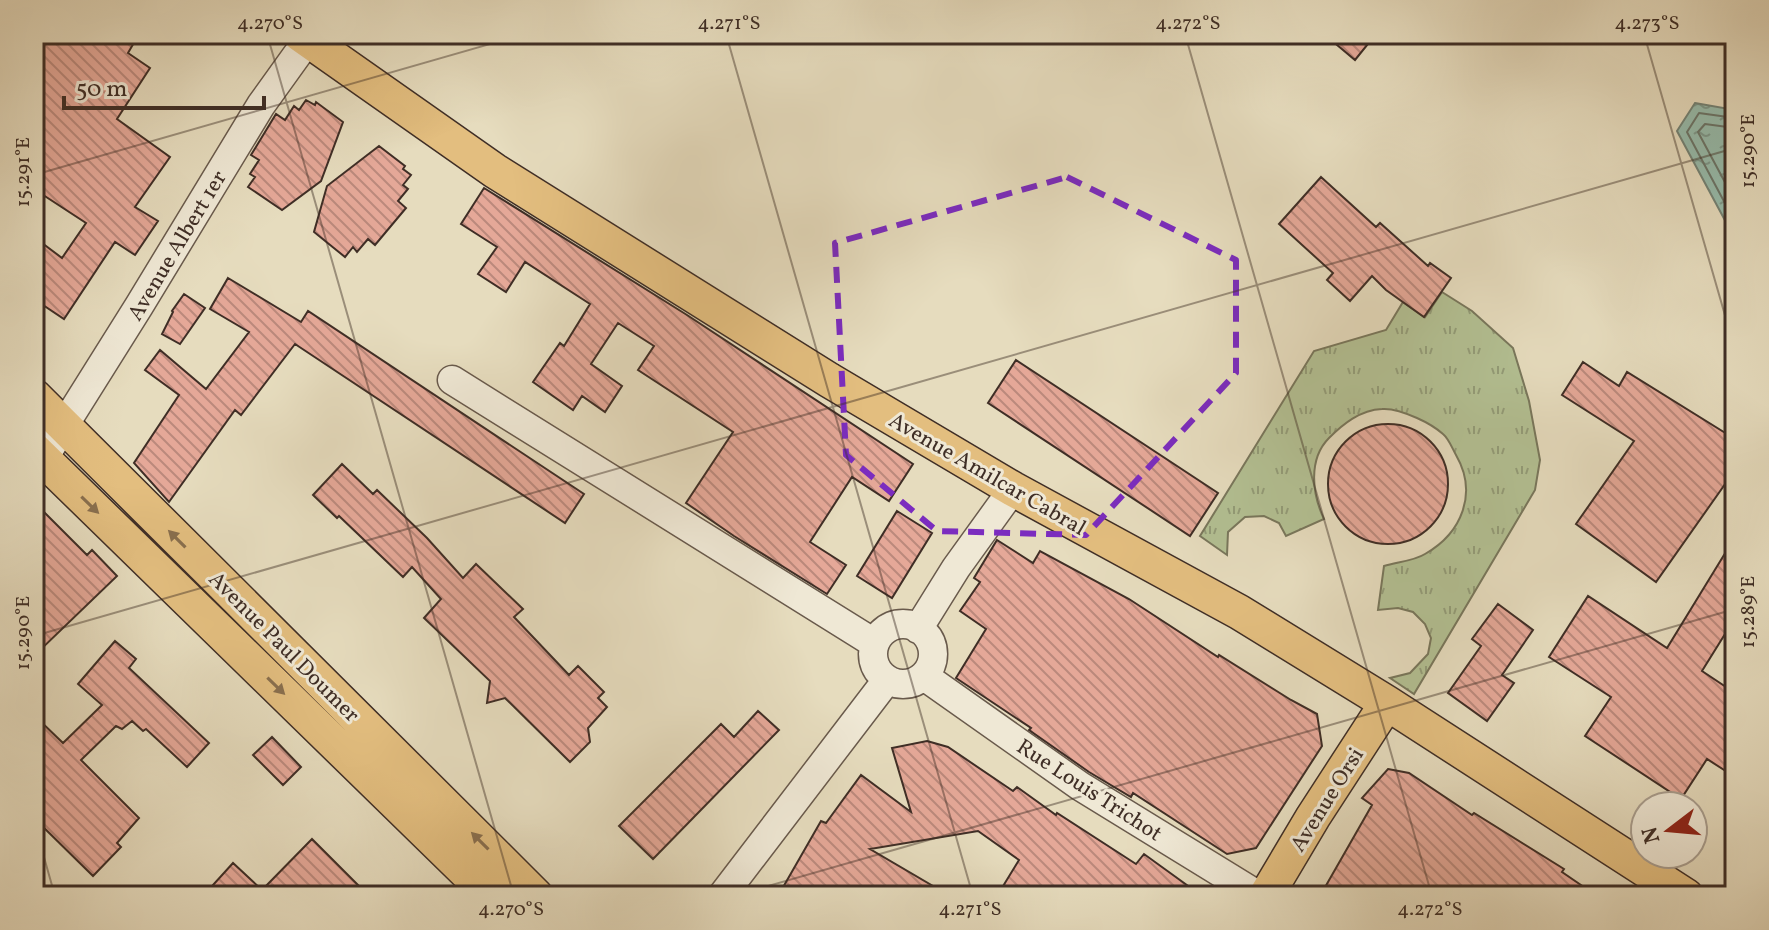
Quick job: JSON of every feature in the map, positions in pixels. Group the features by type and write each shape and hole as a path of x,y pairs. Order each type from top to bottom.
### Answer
{"main road":[{"name":"Avenue Amilcar Cabral","path":"307,36 495,171 829,380 1013,489 1239,612 1387,703 1686,896"},
{"name":"Avenue Paul Doumer","path":"34,396 399,783 491,896"},
{"name":"Avenue Paul Doumer","path":"38,454 399,783 536,896"},
{"name":"Avenue Orsi","path":"1266,896 1387,703"}],"street":[{"name":"Avenue Albert 1er","path":"38,454 64,426 261,105 307,36"},
{"path":"452,380 874,643"},
{"path":"918,629 956,568 1013,489"},
{"path":"902,624 918,629 930,642 933,654 931,666 924,676 915,683 903,685 882,677 872,655 874,643 881,633 890,626 902,624"},
{"name":"Rue Louis Trichot","path":"924,676 1080,786 1259,896"},
{"path":"722,896 887,680"}],"highlighted area":[{"path":"1067,177 1236,260 1236,373 1086,535 937,531 846,455 835,243"}],"green space":[{"path":"1442,292 1472,311 1513,348 1529,401 1540,460 1535,490 1414,694 1390,678 1410,673 1428,654 1431,638 1425,624 1413,612 1398,608 1378,610 1384,566 1416,558 1438,545 1449,535 1463,511 1466,484 1463,469 1449,441 1437,429 1395,410 1374,410 1359,415 1329,438 1318,456 1315,488 1324,519 1286,536 1279,523 1264,516 1245,517 1228,532 1227,555 1200,536 1314,351 1386,330 1403,302 1425,317"}],"water":[{"path":"1695,103 1735,110 1735,239 1677,131"}],"building":[{"path":"34,34 139,34 128,53 150,68 117,119 170,157 135,207 158,221 135,255 115,242 64,319 34,299 34,237 62,258 86,223 34,189"},
{"path":"1324,34 1376,34 1355,60"},
{"path":"306,100 315,105 316,102 343,122 321,181 282,210 248,187 255,177 250,174 259,160 251,155 276,114 285,120 294,106 299,110"},
{"path":"379,146 405,166 403,169 411,175 403,185 408,189 398,201 406,208 375,245 368,239 357,252 353,247 345,257 314,232 327,186"},
{"path":"1321,177 1376,227 1380,223 1428,266 1430,263 1451,278 1424,317 1372,276 1350,301 1327,280 1333,273 1279,224"},
{"path":"484,188 687,315 913,464 889,501 852,477 810,542 846,565 827,594 686,503 733,432 638,370 654,346 618,323 591,364 622,386 605,412 582,396 573,410 533,382 560,343 564,346 590,304 525,262 506,292 478,274 497,247 461,224"},
{"path":"228,278 301,322 308,311 584,494 565,523 295,344 241,415 235,410 169,502 134,463 179,395 145,370 160,350 206,389 249,332 210,309"},
{"path":"184,294 205,308 180,344 162,334"},
{"path":"1016,360 1218,493 1190,536 988,403"},
{"path":"1583,362 1619,386 1627,372 1735,439 1735,470 1656,582 1576,524 1634,441 1562,395"},
{"path":"1388,424 1411,428 1431,441 1444,461 1448,484 1444,507 1431,527 1411,540 1388,544 1365,540 1345,527 1332,507 1328,484 1332,461 1345,441 1365,428"},
{"path":"342,464 373,494 377,490 463,578 476,564 523,609 514,617 569,675 578,666 604,692 598,698 607,707 588,728 590,742 570,762 505,698 487,703 490,681 424,618 441,599 412,567 403,577 313,495"},
{"path":"34,502 87,555 92,550 117,576 34,656"},
{"path":"897,511 932,533 892,598 857,576"},
{"path":"1735,537 1735,618 1702,671 1735,693 1735,777 1707,759 1687,790 1667,790 1585,736 1611,697 1549,657 1588,596 1667,648"},
{"path":"997,540 1033,563 1040,551 1129,599 1218,657 1317,714 1322,746 1256,848 1227,854 1133,793 1131,797 1089,772 1029,730 1031,728 956,678 986,629 960,611 980,582 974,578"},
{"path":"1498,604 1533,630 1502,675 1514,683 1487,721 1448,693 1481,646 1472,639"},
{"path":"115,641 136,659 129,668 209,743 187,767 146,729 143,731 132,721 122,729 116,726 81,760 139,818 117,843 121,847 93,876 34,818 34,715 63,743 102,705 78,684"},
{"path":"758,711 779,730 653,859 619,826 721,724 734,737"},
{"path":"272,737 301,767 283,785 253,755"},
{"path":"927,741 948,747 1013,791 1017,787 1136,864 1144,854 1202,896 997,896 1019,860 978,831 870,849 950,896 778,896 821,821 826,823 861,775 911,812 892,748"},
{"path":"1388,769 1409,773 1472,815 1474,813 1564,869 1562,872 1597,896 1320,896 1372,805 1362,798"},
{"path":"312,839 369,896 203,896 233,863 262,890"}]}
